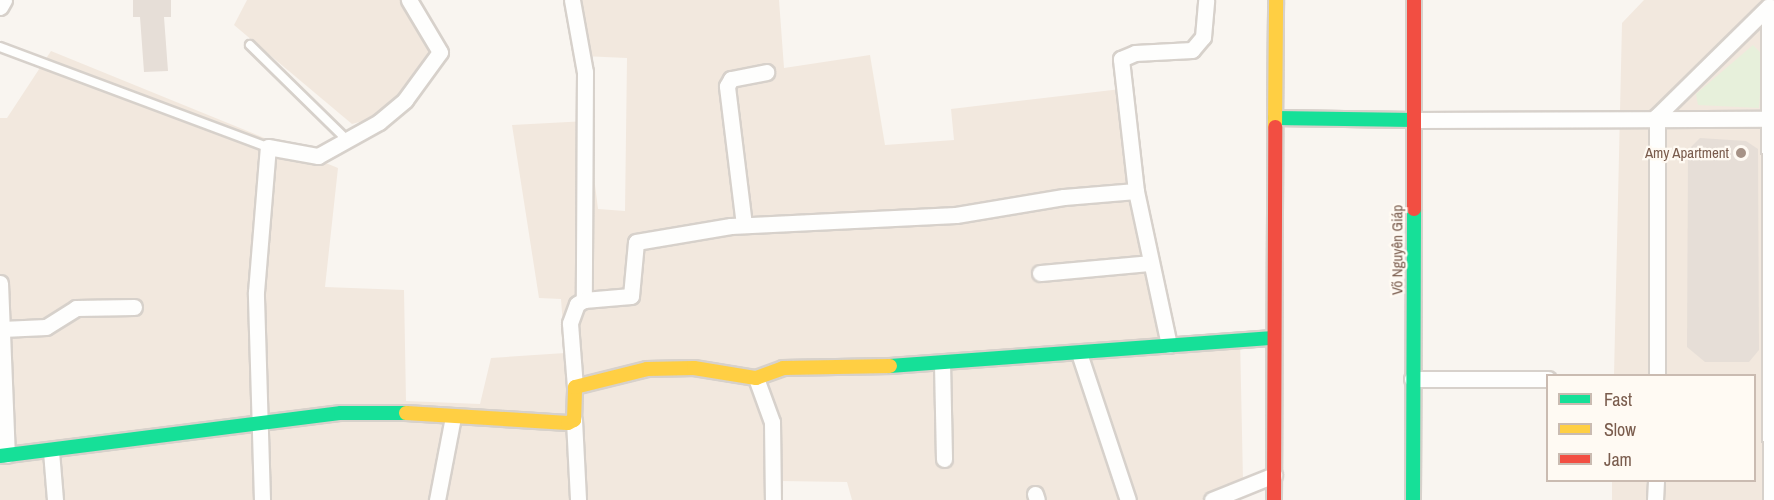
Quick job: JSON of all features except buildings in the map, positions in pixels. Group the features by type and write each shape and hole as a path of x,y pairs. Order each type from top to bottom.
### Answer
{"street":[{"path":"0,7 4,0"},
{"path":"262,500 256,292 268,147 318,156 347,140 405,100 439,58 438,47 409,0"},
{"path":"572,0 585,72 584,300"},
{"path":"1169,345 1136,190 1121,59 1135,53 1192,50 1203,37 1206,0"},
{"path":"1274,500 1276,0"},
{"name":"Võ Nguyên Giáp","path":"1413,500 1414,0"},
{"path":"1770,4 1773,119 1766,379 1770,500"},
{"path":"1657,374 1657,116 1770,4"},
{"path":"744,225 726,86 731,79 766,72"},
{"path":"1275,118 1414,120 1657,116 1773,119"},
{"path":"578,500 574,420 575,387 570,323 577,304 584,300 631,296 636,242 744,225 956,215 1064,196 1136,190"},
{"path":"1040,273 1150,263"},
{"path":"0,283 4,456 377,411 550,424 574,420"},
{"path":"2,329 46,327 76,308 134,307"},
{"path":"575,387 647,369 694,368 756,378 783,368 942,363 1273,338"},
{"path":"1079,353 1128,500"},
{"path":"942,363 944,459"},
{"path":"756,378 772,422 773,500"},
{"path":"1412,379 1546,379"},
{"path":"437,500 453,417"},
{"path":"51,451 55,500"},
{"path":"1212,500 1274,475"},
{"path":"1655,500 1656,482"}],"lane":[{"path":"250,45 347,140"},
{"path":"0,47 268,147"}],"shaded area":[{"path":"247,0 406,0 436,50 392,113 352,124 234,25"},
{"path":"564,0 779,0 784,68 870,55 885,145 954,140 951,109 1121,89 1168,339 1240,337 1243,481 1203,500 852,500 847,482 780,481 779,500 0,500 0,118 7,118 51,51 338,168 325,287 404,290 406,401 480,404 491,358 565,353 561,299 539,298 512,125 587,121 598,209 625,211 627,58 582,56"},
{"path":"1644,0 1774,0 1774,500 1612,500 1612,482 1756,482 1756,374 1614,374 1622,23"}],"green space":[{"path":"1753,45 1763,55 1759,108 1698,105 1696,94"}],"traffic: fast":[{"path":"1275,118 1414,120"},
{"path":"1413,500 1414,209"},
{"path":"890,366 1273,338"},
{"path":"0,456 341,413 406,413"}],"traffic: slow":[{"path":"1275,127 1276,0"},
{"path":"406,413 568,423 574,420 575,387 647,369 694,368 756,378 783,368 890,366"}],"traffic: jam":[{"path":"1414,0 1414,209"},
{"path":"1274,500 1275,127"}],"place":[{"name":"Amy Apartment","path":"1741,153"}]}
